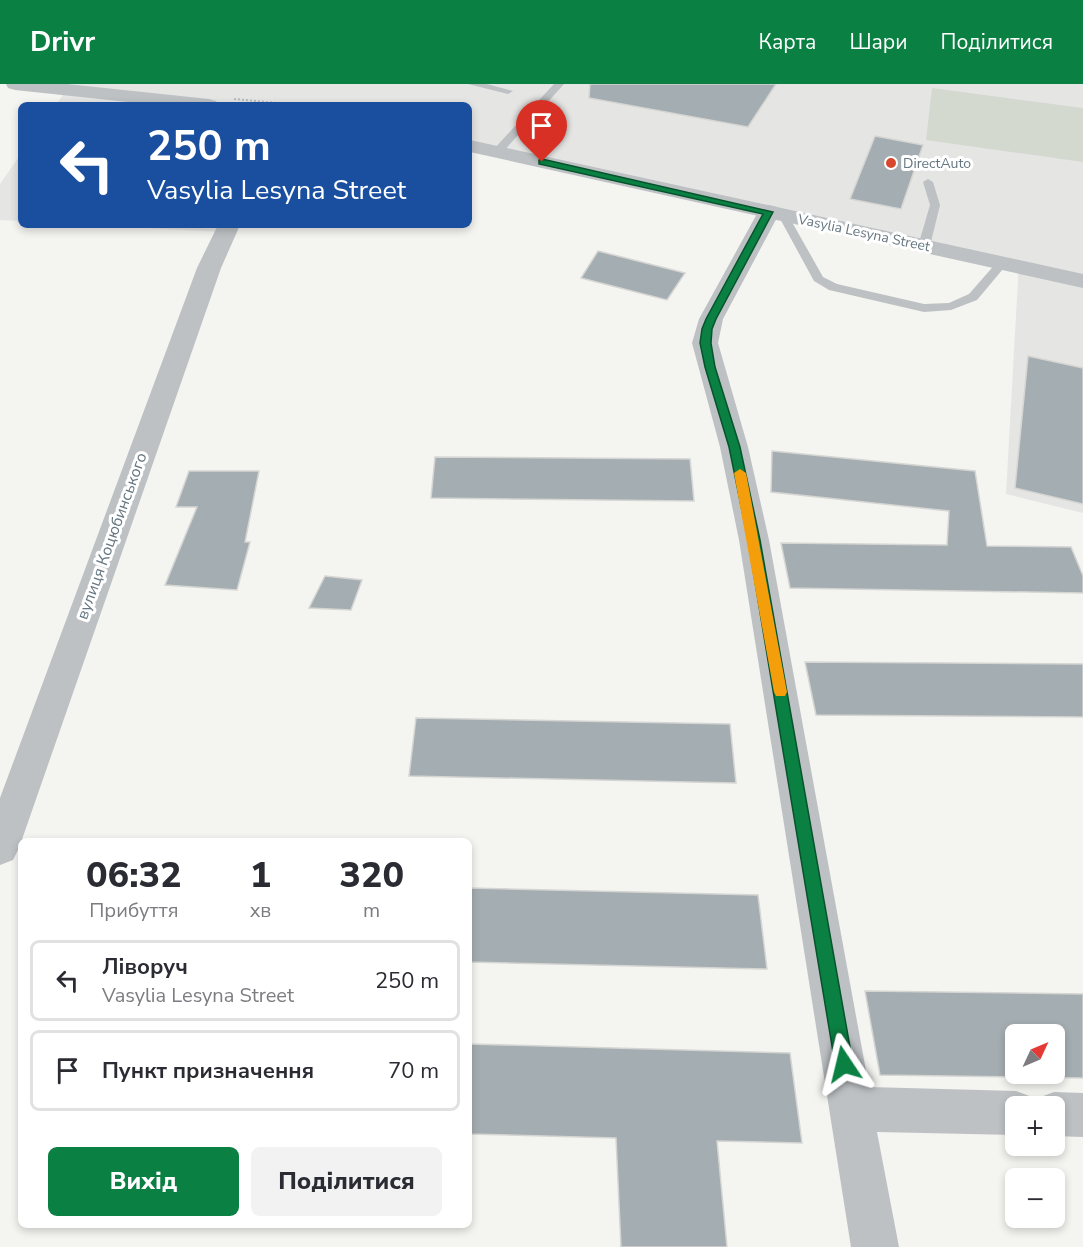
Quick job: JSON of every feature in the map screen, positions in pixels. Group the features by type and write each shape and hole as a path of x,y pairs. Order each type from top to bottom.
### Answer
{"street":[{"path":"15,84 184,102"},
{"name":"Vasylia Lesyna Street","path":"472,146 1083,281"},
{"path":"776,214 711,319 705,343 734,447 754,540 875,1247"},
{"name":"вулиця Коцюбинського","path":"0,848 209,268 228,228"},
{"path":"852,1108 1005,1113"},
{"path":"1065,1114 1083,1115"}],"lane":[{"path":"472,84 508,91"},
{"path":"497,152 559,84"},
{"path":"924,246 935,205 928,182"},
{"path":"776,214 818,279 833,287 924,308 951,306 973,297 1002,263"}],"shaded area":[{"path":"34,84 1083,84 1083,513 1006,494 1019,262 472,144 472,102 58,102 67,89"},
{"path":"932,88 1083,108 1083,162 926,140"},
{"path":"18,158 18,221 0,220 0,184"},
{"path":"145,228 224,228 222,232"}],"building":[{"path":"590,84 776,84 748,127 589,98"},
{"name":"DirectAuto","path":"875,136 923,145 901,209 850,199"},
{"path":"598,251 685,273 667,300 581,278"},
{"path":"1028,356 1083,368 1083,504 1015,488"},
{"path":"772,451 975,471 987,546 1071,547 1083,576 1083,593 790,588 781,543 947,545 949,511 771,492"},
{"path":"435,457 690,459 694,501 431,498"},
{"path":"189,471 259,471 245,542 250,542 237,590 165,585 197,507 176,507"},
{"path":"325,576 362,580 351,610 309,608"},
{"path":"805,662 1083,664 1083,717 816,715"},
{"path":"416,718 730,724 736,783 409,776"},
{"path":"472,888 758,895 767,969 472,962"},
{"path":"865,991 1083,994 1083,1078 1065,1078 1065,1024 1005,1024 1005,1077 880,1075"},
{"path":"472,1044 790,1053 802,1143 717,1141 727,1247 621,1247 616,1138 472,1134"}],"slow traffic":[{"path":"740,473 781,692"}],"place":[{"name":"DirectAuto","path":"891,163"}],"route":[{"path":"542,162 769,212 711,319 705,343 734,447 754,540 844,1064"}]}
